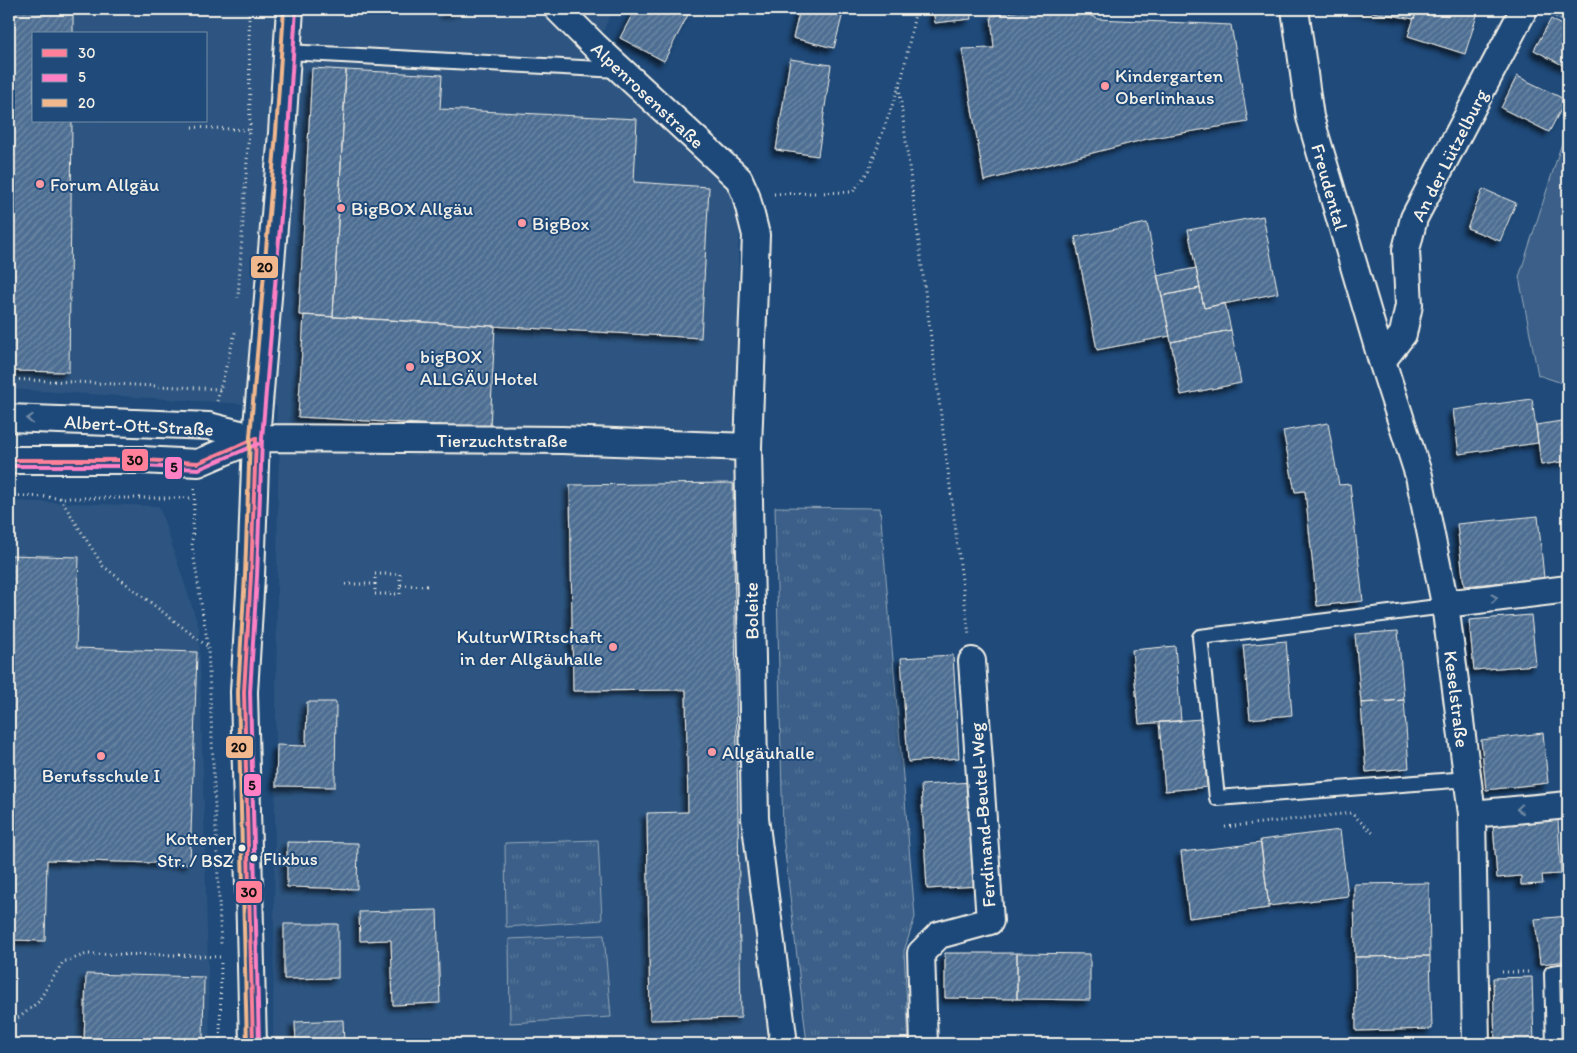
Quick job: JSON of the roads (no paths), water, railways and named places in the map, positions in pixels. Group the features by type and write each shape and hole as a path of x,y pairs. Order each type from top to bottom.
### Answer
{"street":[{"path":"253,1044 244,692 251,576 256,438 282,133 290,9"},
{"name":"Alpenrosenstraße","path":"558,9 594,46 622,70 742,187"},
{"name":"Freudental","path":"1294,9 1310,117 1382,361"},
{"name":"An der Lützelburg","path":"1382,361 1403,334 1409,305 1406,250 1414,218 1524,9"},
{"name":"Boleite","path":"742,187 756,235 748,447 755,818 784,1044"},
{"name":"Keselstraße","path":"1382,361 1419,476 1445,605 1472,814 1476,1044"},
{"name":"Albert-Ott-Straße","path":"9,418 209,426 256,438"},
{"name":"Albert-Ott-Straße","path":"9,460 142,460 198,463 256,438"},
{"name":"Tierzuchtstraße","path":"256,438 562,440 748,447"},
{"path":"1445,605 1568,589"},
{"name":"Ferdinand-Beutel-Weg","path":"924,1044 922,954 939,935 990,921 972,661"},
{"path":"1472,814 1568,805"}],"lane":[{"path":"288,52 622,70"},
{"path":"1445,605 1200,638 1217,798 1468,779"},
{"path":"1554,1044 1552,973 1568,971"}],"place":[{"name":"Kindergarten Oberlinhaus","path":"1105,86"},
{"name":"Forum Allgäu","path":"40,184"},
{"name":"BigBOX Allgäu","path":"341,208"},
{"name":"BigBox","path":"522,223"},
{"name":"bigBOX ALLGÄU Hotel","path":"410,367"},
{"name":"KulturWIRtschaft in der Allgäuhalle","path":"613,647"},
{"name":"Allgäuhalle","path":"712,752"},
{"name":"Berufsschule I","path":"101,756"},
{"name":"Kottener Str. / BSZ","path":"242,848"},
{"name":"Flixbus","path":"254,858"}]}
